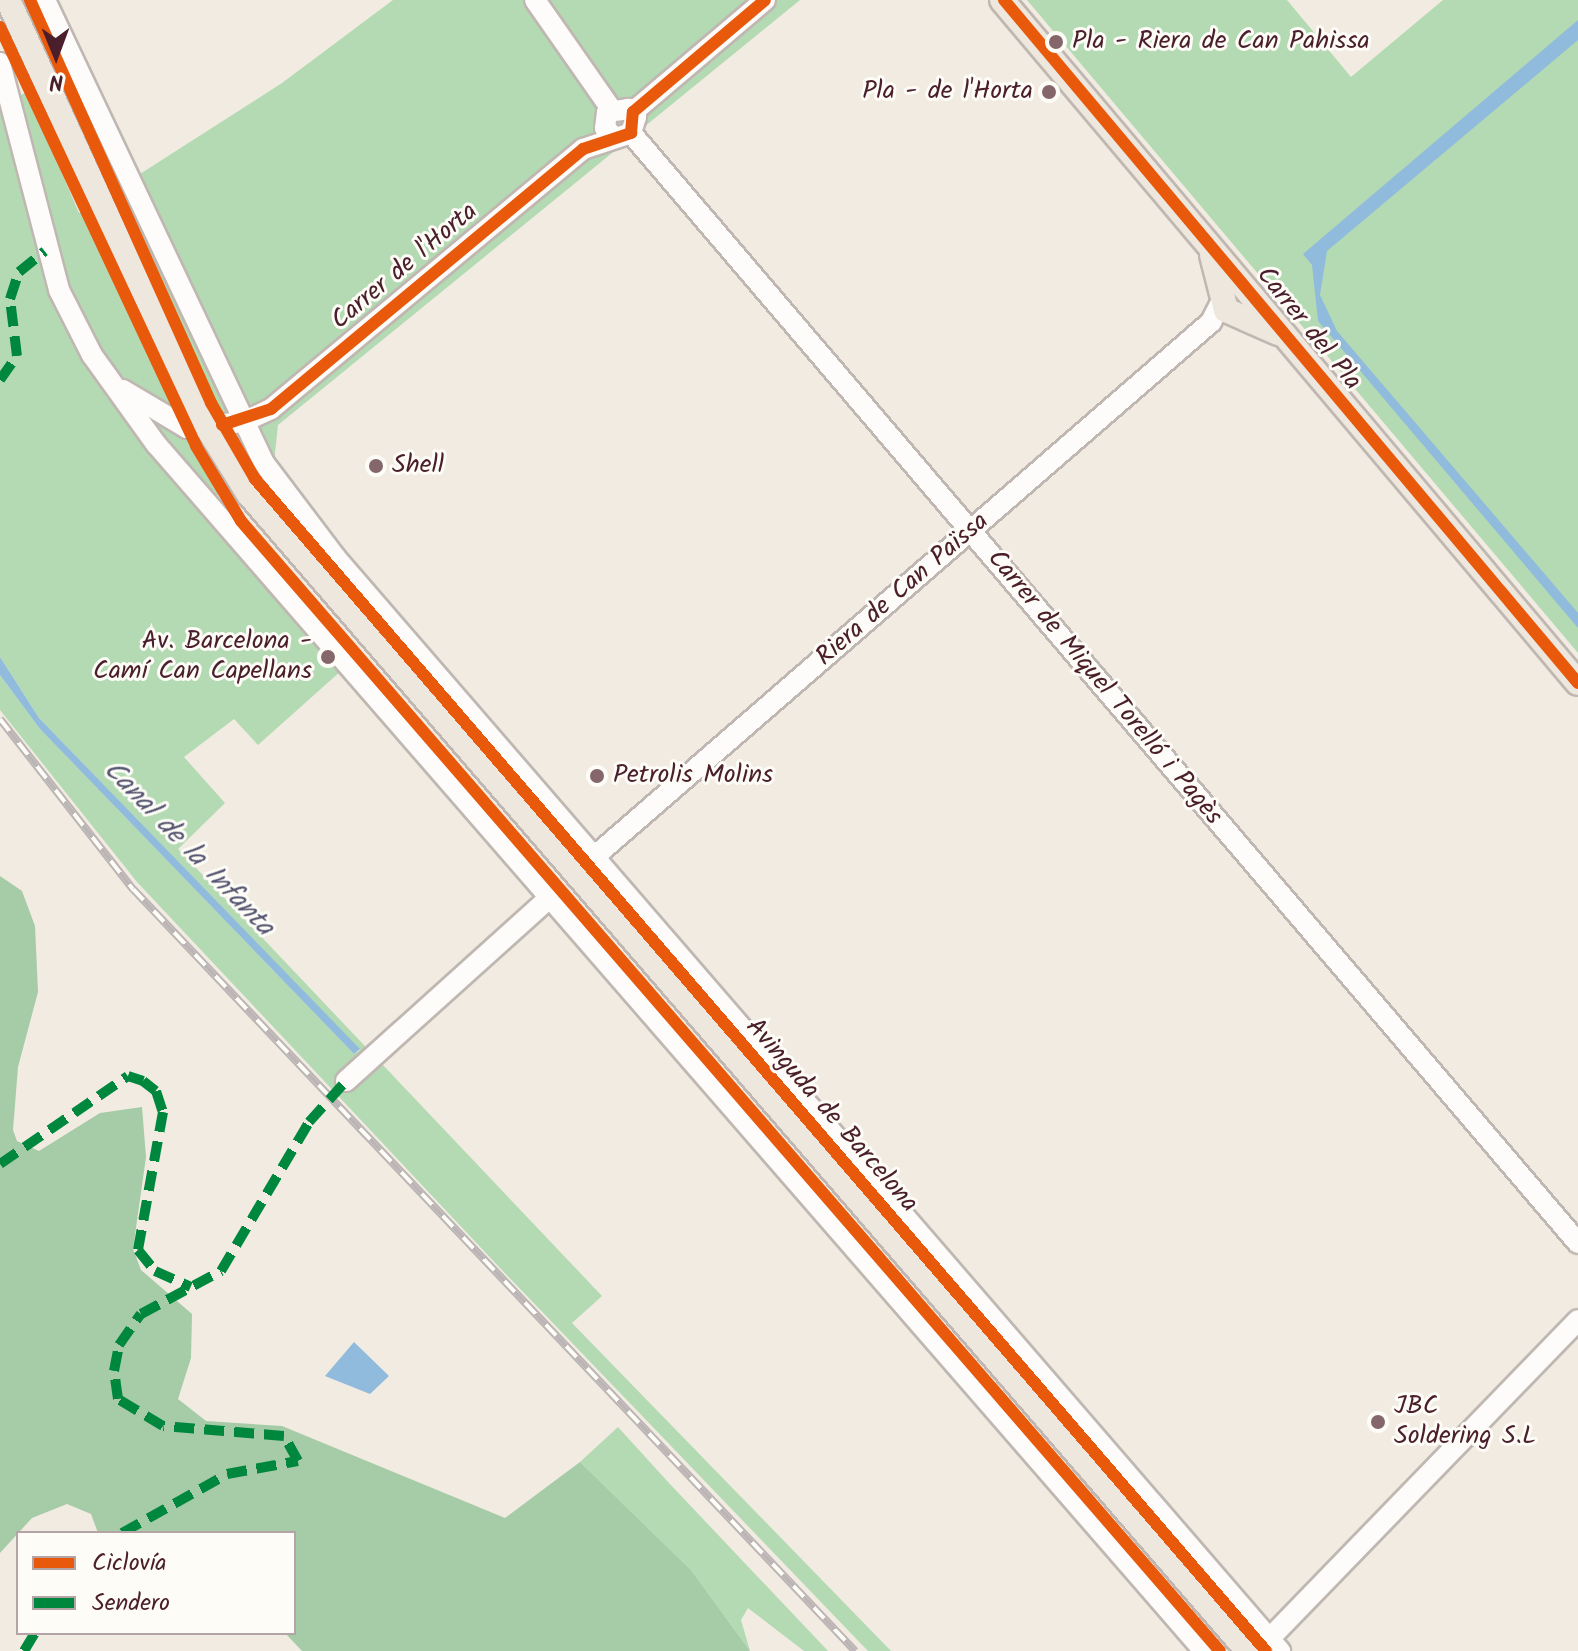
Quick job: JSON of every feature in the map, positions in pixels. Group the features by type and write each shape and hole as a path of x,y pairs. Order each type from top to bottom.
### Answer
{"main road":[{"name":"Carrer del Pla","path":"1003,1 1211,253 1237,301 1280,334 1578,683"},
{"name":"Avinguda de Barcelona","path":"7,3 206,426 248,493 390,661 1260,1647"}],"street":[{"name":"Avinguda de Barcelona","path":"45,0 264,463 335,557 594,857 1260,1647"},
{"path":"535,0 626,127"},
{"name":"Carrer de l'Horta","path":"206,426 243,422 271,409 583,149 626,127 765,0"},
{"path":"0,63 56,282 110,380 156,444 1204,1651"},
{"name":"Carrer de Miquel Torelló i Pagès","path":"626,127 1578,1243"},
{"name":"Riera de Can Païssa","path":"594,857 1237,301"},
{"path":"110,380 161,417 206,426"},
{"name":"Avinguda de Barcelona","path":"335,557 390,661"},
{"path":"346,1081 550,897"},
{"path":"1260,1647 1578,1320"}],"green space":[{"path":"393,0 800,0 278,425 274,462 197,507 342,670 258,745 234,719 184,757 225,803 178,849 602,1296 572,1323 891,1651 868,1651 500,1268 137,882 0,710 0,675 40,729 354,1054 360,1050 39,718 0,657 0,106 27,92 79,213 282,83"},
{"path":"1027,0 1287,0 1351,77 1443,0 1578,0 1578,653"},
{"path":"0,876 22,891 35,926 38,992 18,1067 13,1130 17,1141 39,1151 100,1113 142,1107 146,1157 133,1249 141,1270 192,1314 191,1358 178,1399 206,1421 282,1426 505,1518 580,1462 691,1570 750,1651 302,1651 287,1635 296,1635 296,1531 97,1531 91,1514 67,1504 32,1518 20,1531 16,1531 16,1536 0,1553"},
{"path":"618,1427 828,1651 804,1651 748,1608 741,1620 750,1651 691,1570 580,1462"}],"water":[{"path":"1578,20 1578,40 1327,251 1320,295 1337,331 1578,613 1578,628 1318,321 1312,265 1303,254"},
{"path":"0,657 39,718 360,1049 354,1054 40,729 0,675"},
{"path":"354,1342 389,1376 370,1394 325,1376"}],"railway":[{"path":"0,719 133,889 855,1651"}],"marked path":[{"path":"0,380 17,356 10,299 19,272 45,251"},
{"path":"0,1164 128,1076 143,1081 156,1091 163,1112 138,1250 155,1271 191,1287"},
{"path":"126,1531 227,1474 298,1461 284,1436 163,1426 118,1399 114,1371 119,1345 141,1314 221,1271 309,1122 346,1081"},
{"path":"24,1651 34,1635"}],"cycle path":[{"path":"30,0 211,403 255,479 1266,1651"},
{"path":"222,425 271,409 583,149 631,133 633,112 765,0"},
{"path":"1004,0 1578,683"},
{"path":"0,27 196,446 241,521 1220,1651"}],"place":[{"name":"Pla - Riera de Can Pahissa","path":"1056,42"},
{"name":"Pla - de l'Horta","path":"1049,92"},
{"name":"Shell","path":"376,466"},
{"name":"Av. Barcelona - Camí Can Capellans","path":"328,657"},
{"name":"Petrolis Molins","path":"597,776"},
{"name":"JBC Soldering S.L","path":"1378,1422"}],"water label":[{"name":"Canal de la Infanta","path":"188,849"}]}
